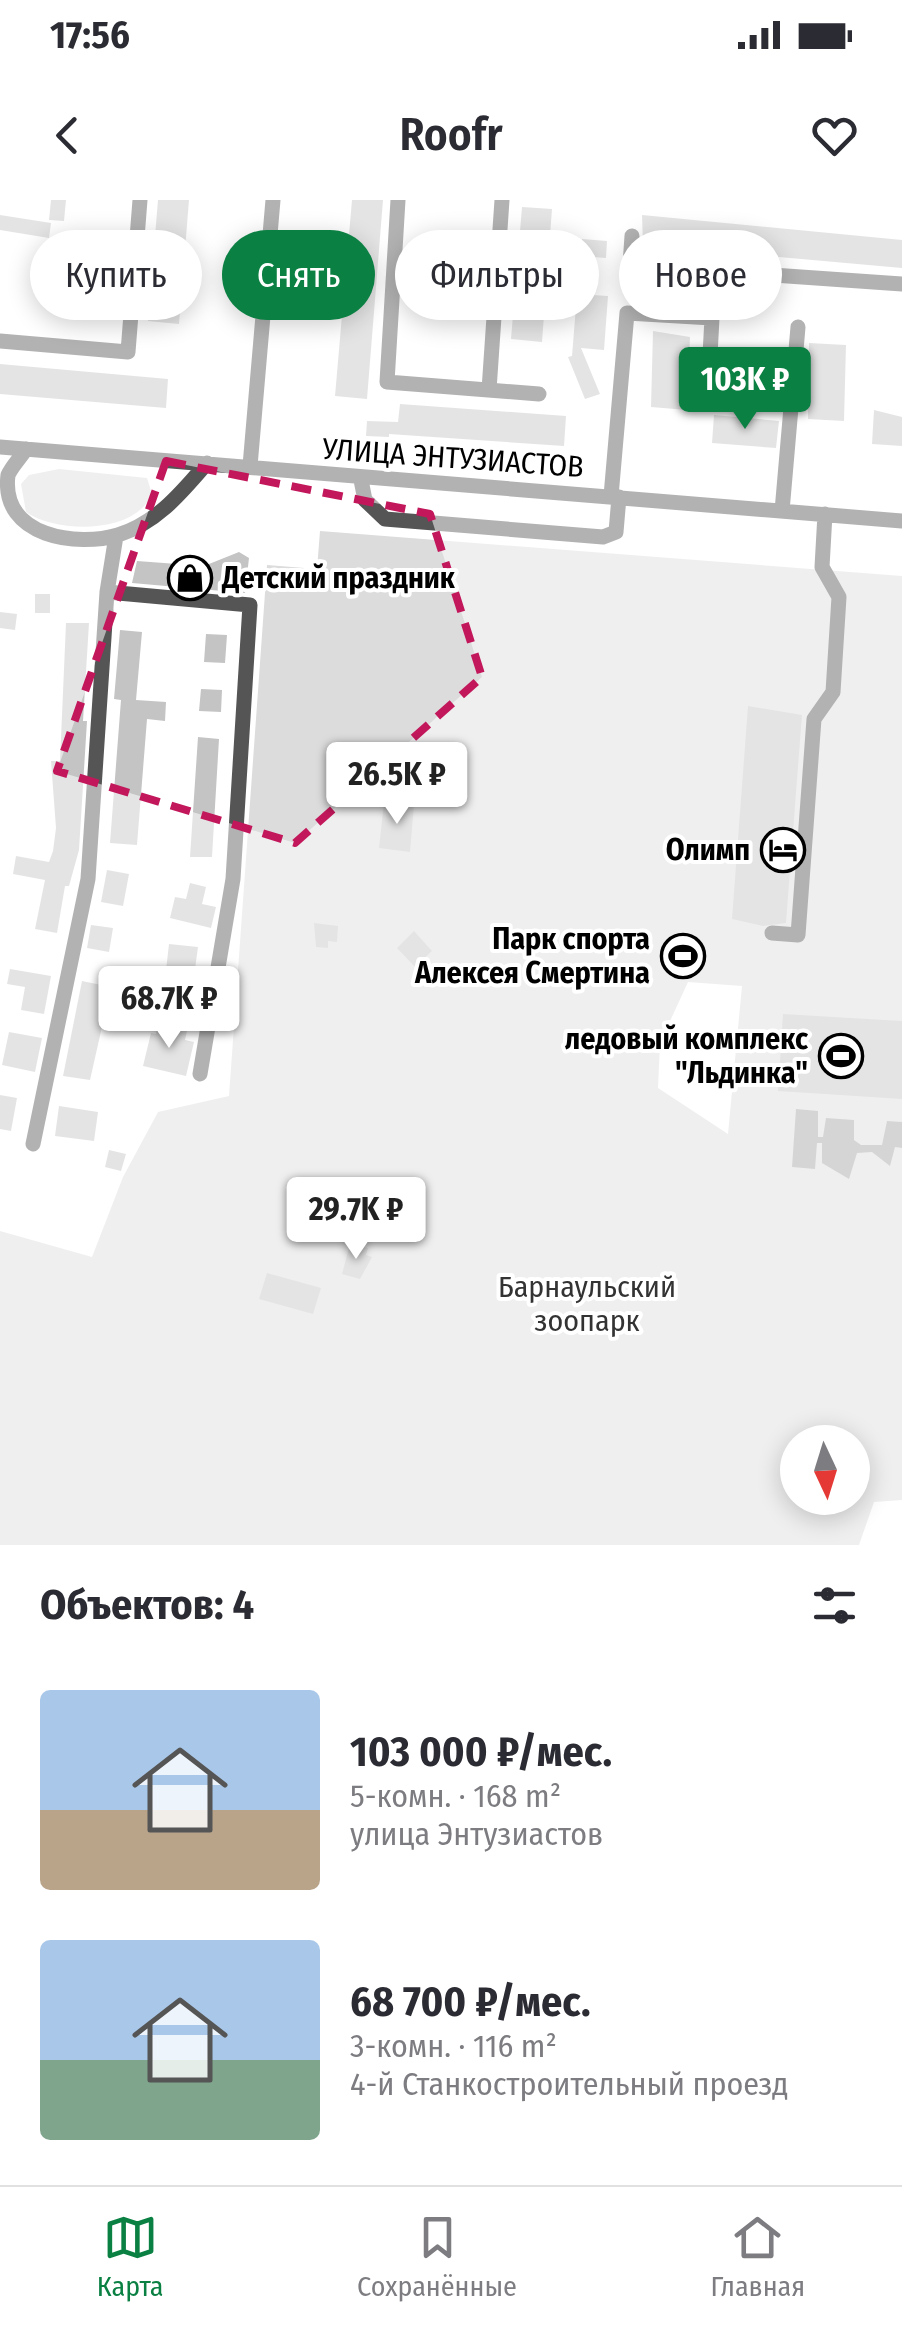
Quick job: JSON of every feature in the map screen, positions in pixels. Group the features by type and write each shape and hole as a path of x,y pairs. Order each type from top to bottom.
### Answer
{"street":[{"path":"0,341 128,352 140,200"},
{"path":"250,466 273,200"},
{"path":"398,200 387,382 539,394"},
{"path":"489,390 502,200"},
{"path":"782,276 902,284"},
{"path":"361,480 364,500 385,519 603,537 616,532 627,312 712,318 710,355"},
{"path":"782,511 798,327"},
{"name":"УЛИЦА ЭНТУЗИАСТОВ","path":"0,448 902,521"},
{"path":"26,449 8,476 6,513 17,524 41,536 76,540 116,536 168,506 207,462"},
{"path":"772,933 798,935 814,719 833,692 839,597 822,566 825,514"},
{"path":"34,1144 54,1028 88,879 107,592 116,536"},
{"path":"107,592 250,604 233,879 200,1074"}],"highlighted area":[{"path":"166,461 430,514 482,677 295,843 57,771"}],"green space":[{"path":"59,469 147,478 152,494 129,517 94,526 56,524 26,512 21,484 29,475"},
{"name":"Барнаульский зоопарк","path":"320,531 902,576 902,1500 874,1502 870,1513 870,1425 780,1425 780,1515 869,1515 859,1545 0,1545 0,1231 92,1257 123,1177 158,1112 229,1096 267,565 317,569","holes":["688,982 742,986 728,1134 658,1088 660,1043"]}],"shaded area":[{"path":"796,1109 818,1111 818,1137 823,1137 826,1118 854,1120 854,1140 861,1145 882,1145 887,1121 902,1122 902,1148 895,1147 890,1166 872,1152 857,1153 849,1179 822,1163 822,1143 817,1143 815,1169 792,1167"}],"building":[{"path":"51,200 66,200 64,221 49,220"},
{"path":"158,200 189,200 187,230 156,230"},
{"path":"352,200 383,200 375,300 375,230 349,230"},
{"path":"522,207 552,209 550,230 520,230"},
{"path":"0,215 51,223 50,230 30,230 30,235 0,230"},
{"path":"642,215 902,240 902,268 782,257 782,230 642,230"},
{"path":"599,240 607,241 606,258 599,257"},
{"path":"599,295 608,296 604,350 581,348 600,394 585,399 568,357 572,356 575,320 599,320"},
{"path":"148,320 179,320 179,324"},
{"path":"342,320 373,320 367,399 335,396"},
{"path":"513,320 544,320 542,342 511,339"},
{"path":"653,331 690,337 687,410 651,407"},
{"path":"809,343 846,345 844,421 808,419"},
{"path":"0,364 168,379 166,408 0,394"},
{"path":"400,404 566,416 564,446 389,434 366,436 367,421 398,422"},
{"path":"874,410 902,417 902,446 872,444"},
{"path":"714,415 779,421 776,448 712,443"},
{"name":"Детский праздник","path":"239,552 249,558 245,593 132,583 137,561 204,566"},
{"path":"35,594 50,594 50,613 35,613"},
{"path":"0,612 17,614 15,630 0,628"},
{"path":"66,623 89,623 83,721 87,721 79,850 69,886 65,886 57,933 35,929 45,880 13,874 16,856 49,862 53,851 56,828 51,761 60,761"},
{"path":"120,630 142,632 136,700 166,702 165,721 147,719 137,845 110,843 121,700 114,699"},
{"path":"206,634 227,635 225,663 204,662"},
{"path":"201,689 222,690 221,712 199,711"},
{"path":"748,706 802,715 786,923 763,926 732,919"},
{"path":"198,737 219,739 212,857 190,857"},
{"path":"384,802 414,805 410,852 379,848"},
{"path":"107,870 129,874 123,906 101,902"},
{"path":"190,883 206,887 202,904 216,907 211,928 170,918 175,897 186,899"},
{"path":"314,923 338,926 337,942 328,941 328,948 316,947"},
{"path":"91,925 113,928 109,952 87,948"},
{"path":"414,931 432,951 415,967 397,948"},
{"path":"169,944 198,947 192,991 164,988"},
{"path":"10,969 51,976 44,1014 21,1010 25,987 7,984"},
{"path":"82,981 111,987 90,1080 63,1076"},
{"name":"ледовый комплекс \"Льдинка\"","path":"783,1014 902,1021 902,1099 778,1091"},
{"path":"158,1024 187,1031 185,1040 194,1042 186,1076 143,1066 151,1033 156,1034"},
{"path":"9,1032 42,1038 35,1072 2,1065"},
{"path":"0,1095 17,1098 11,1131 0,1129"},
{"path":"59,1106 98,1112 94,1141 55,1136"},
{"path":"109,1150 126,1154 121,1171 105,1167"},
{"path":"350,1244 368,1248 366,1255 372,1257 360,1279 342,1274"},
{"path":"267,1273 321,1288 313,1314 259,1299"}],"place":[{"name":"Детский праздник","path":"190,578"},
{"name":"Олимп","path":"783,850"},
{"name":"Парк спорта Алексея Смертина","path":"683,956"},
{"name":"ледовый комплекс \"Льдинка\"","path":"841,1056"}]}
